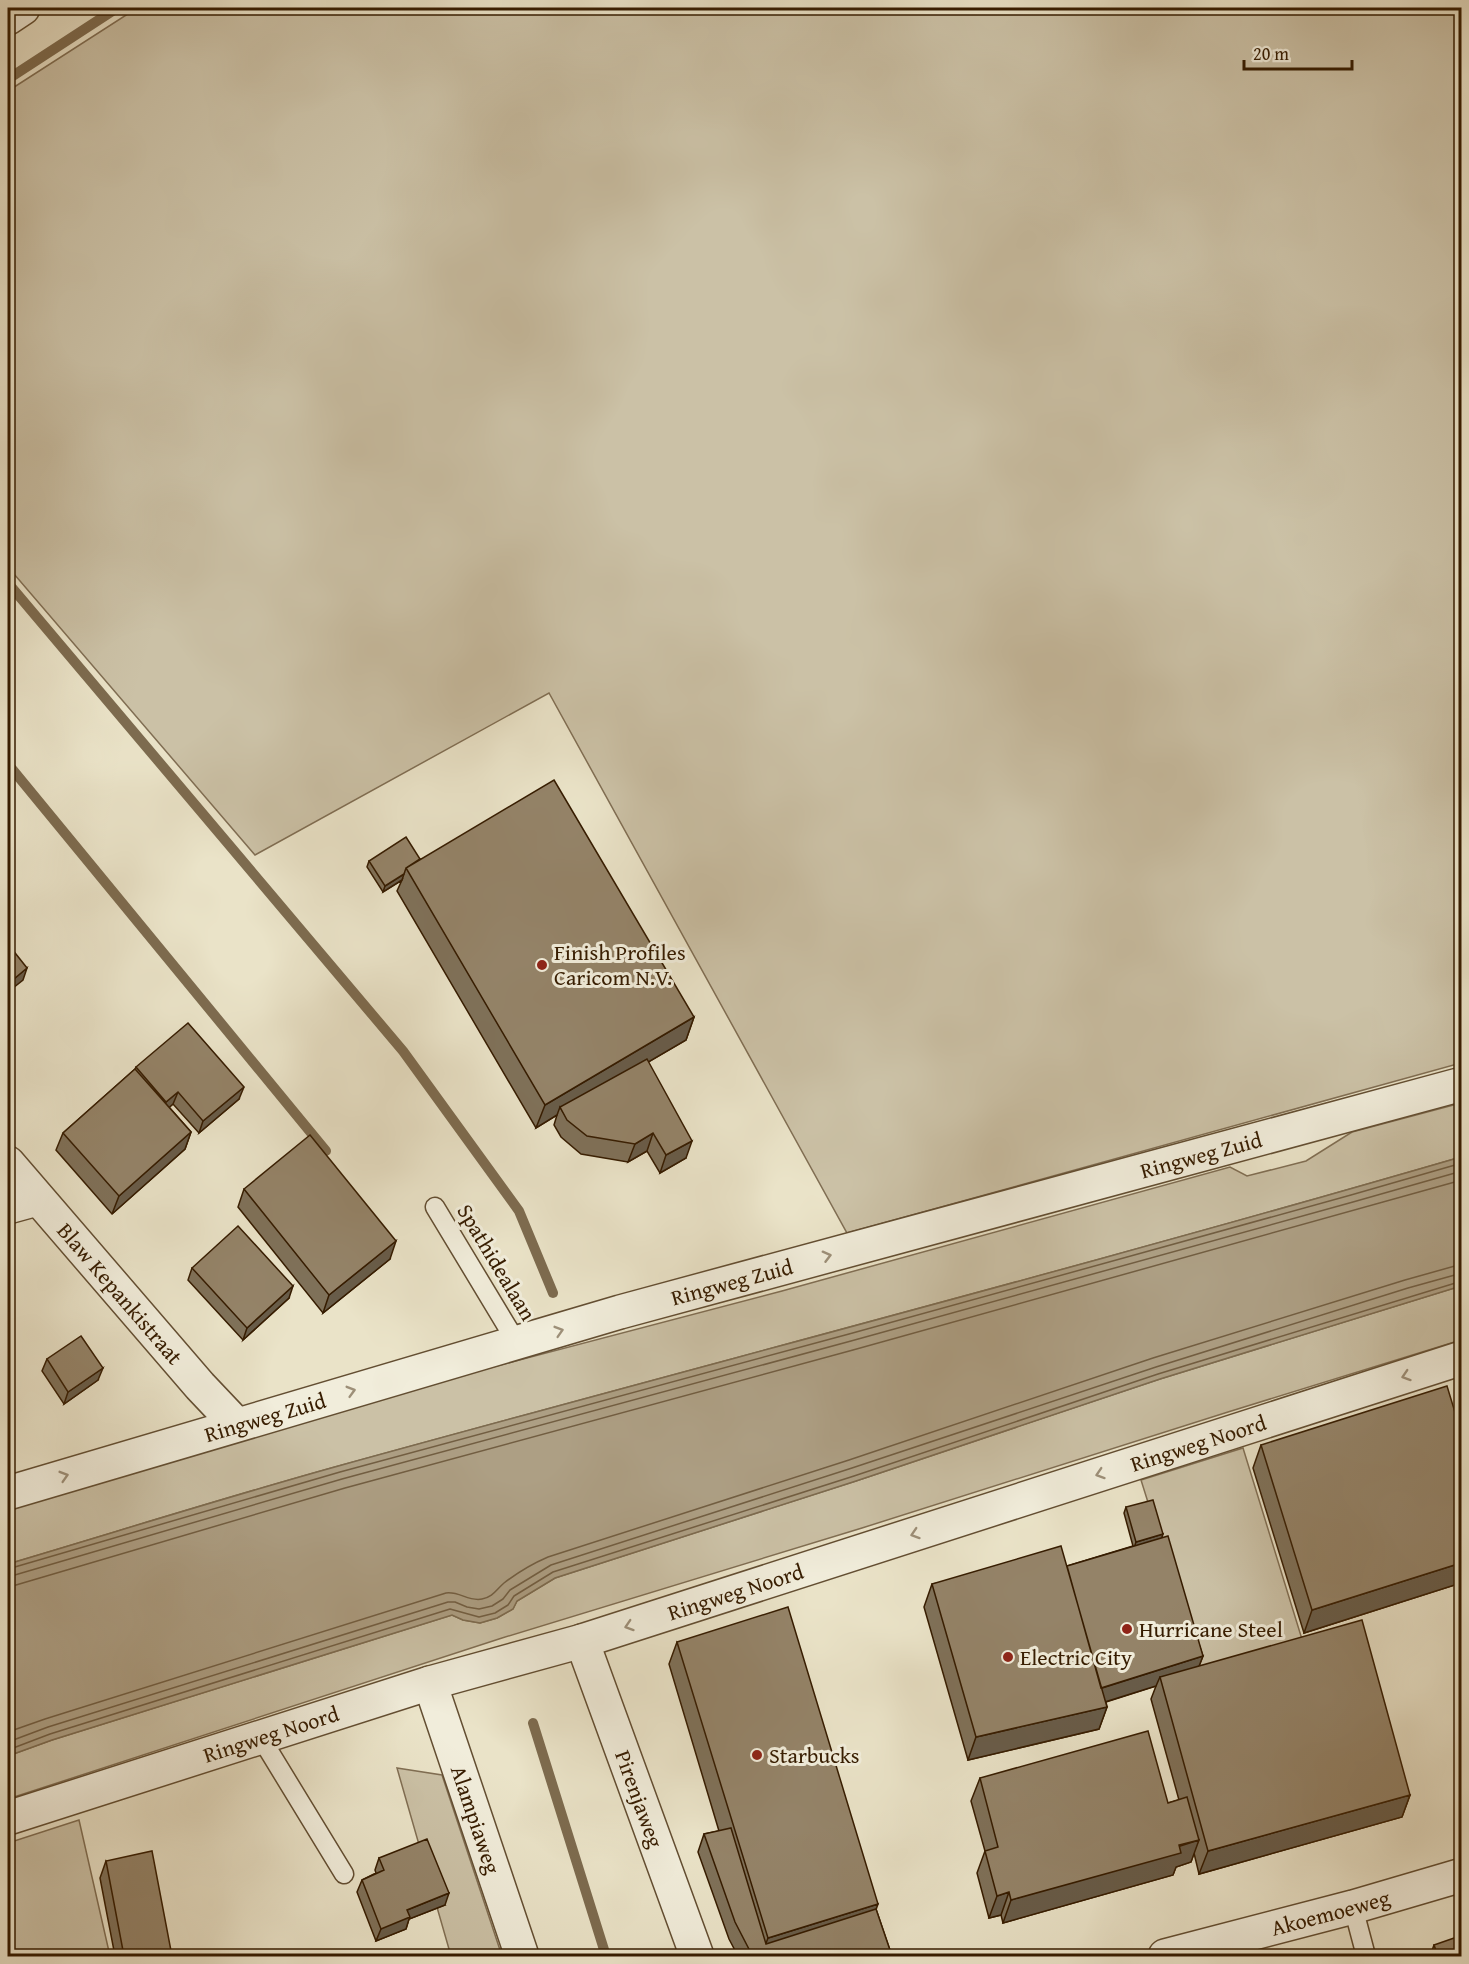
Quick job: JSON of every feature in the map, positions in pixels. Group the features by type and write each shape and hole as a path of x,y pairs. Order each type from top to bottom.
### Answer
{"street":[{"path":"8,18 23,8"},
{"name":"Ringweg Zuid","path":"8,1493 643,1306 1461,1084"},
{"name":"Blaw Kepankistraat","path":"8,1163 22,1203 236,1424"},
{"name":"Ringweg Noord","path":"8,1818 430,1683 582,1641 1461,1358"},
{"name":"Pirenjaweg","path":"582,1641 697,1956"},
{"name":"Alampiaweg","path":"430,1683 522,1956"},
{"name":"Akoemoeweg","path":"1165,1956 1353,1907 1461,1875"}],"lane":[{"name":"Spathidealaan","path":"435,1207 517,1343"},
{"path":"261,1738 344,1874"},
{"path":"1353,1907 1366,1956"}],"shaded area":[{"path":"137,8 1461,8 1461,1063 847,1233 549,693 255,855 8,567 8,91"},
{"path":"1461,1103 1461,1157 1042,1275 342,1465 8,1564 8,1506 470,1373 782,1291 1230,1167 1247,1176 1306,1161 1352,1132"},
{"path":"1461,1286 1461,1340 502,1638 8,1799 8,1756 52,1740 452,1615 480,1623 497,1618 513,1609 517,1601 555,1578 856,1481 1160,1379"},
{"path":"1243,1448 1305,1649 1204,1681 1141,1480"},
{"path":"397,1768 442,1775 502,1956 451,1956"},
{"path":"79,1820 110,1956 8,1956 8,1843"}],"water":[{"path":"1461,1157 1461,1286 1160,1379 856,1481 555,1578 517,1601 513,1609 497,1618 480,1623 452,1615 52,1740 8,1756 8,1564 342,1465 1042,1275"}],"building":[{"name":"Finish Profiles Caricom N.V.","path":"554,780 694,1017 545,1105 406,868"},
{"path":"406,837 420,859 406,868 404,874 385,886 369,861"},
{"path":"8,944 27,968 8,984"},
{"path":"188,1023 244,1087 203,1121 178,1092 166,1102 136,1067"},
{"path":"647,1059 692,1141 666,1155 653,1133 635,1144 587,1136 567,1120 560,1107"},
{"path":"135,1069 191,1132 119,1196 63,1133"},
{"path":"310,1135 396,1241 329,1295 244,1189"},
{"path":"238,1226 293,1286 247,1328 192,1268"},
{"path":"81,1336 103,1368 68,1392 47,1359"},
{"path":"1447,1386 1461,1432 1461,1563 1312,1610 1261,1445"},
{"path":"1153,1500 1163,1534 1136,1542 1126,1507"},
{"name":"Hurricane Steel","path":"1168,1536 1203,1656 1101,1688 1067,1566"},
{"name":"Electric City","path":"1061,1546 1107,1707 976,1737 932,1584"},
{"name":"Starbucks","path":"788,1607 878,1904 768,1938 677,1642"},
{"path":"1362,1620 1410,1795 1208,1851 1160,1677"},
{"path":"1148,1731 1168,1803 1187,1797 1199,1840 1179,1845 1181,1853 1011,1900 1009,1892 997,1896 985,1851 998,1847 980,1778"},
{"path":"731,1828 766,1944 876,1909 892,1956 755,1956 751,1953 735,1922 704,1834"},
{"path":"427,1839 449,1893 407,1910 410,1917 381,1929 362,1880 384,1870 379,1858"},
{"path":"152,1851 172,1956 124,1956 106,1861"},
{"path":"1457,1937 1461,1956 1438,1956 1434,1945"}],"waterway":[{"path":"8,79 117,8"},
{"path":"8,583 403,1051 519,1211 553,1293"},
{"path":"8,764 326,1151"},
{"path":"533,1723 606,1956"}],"place":[{"name":"Finish Profiles Caricom N.V.","path":"542,965"},
{"name":"Hurricane Steel","path":"1127,1629"},
{"name":"Electric City","path":"1008,1657"},
{"name":"Starbucks","path":"757,1755"}]}
